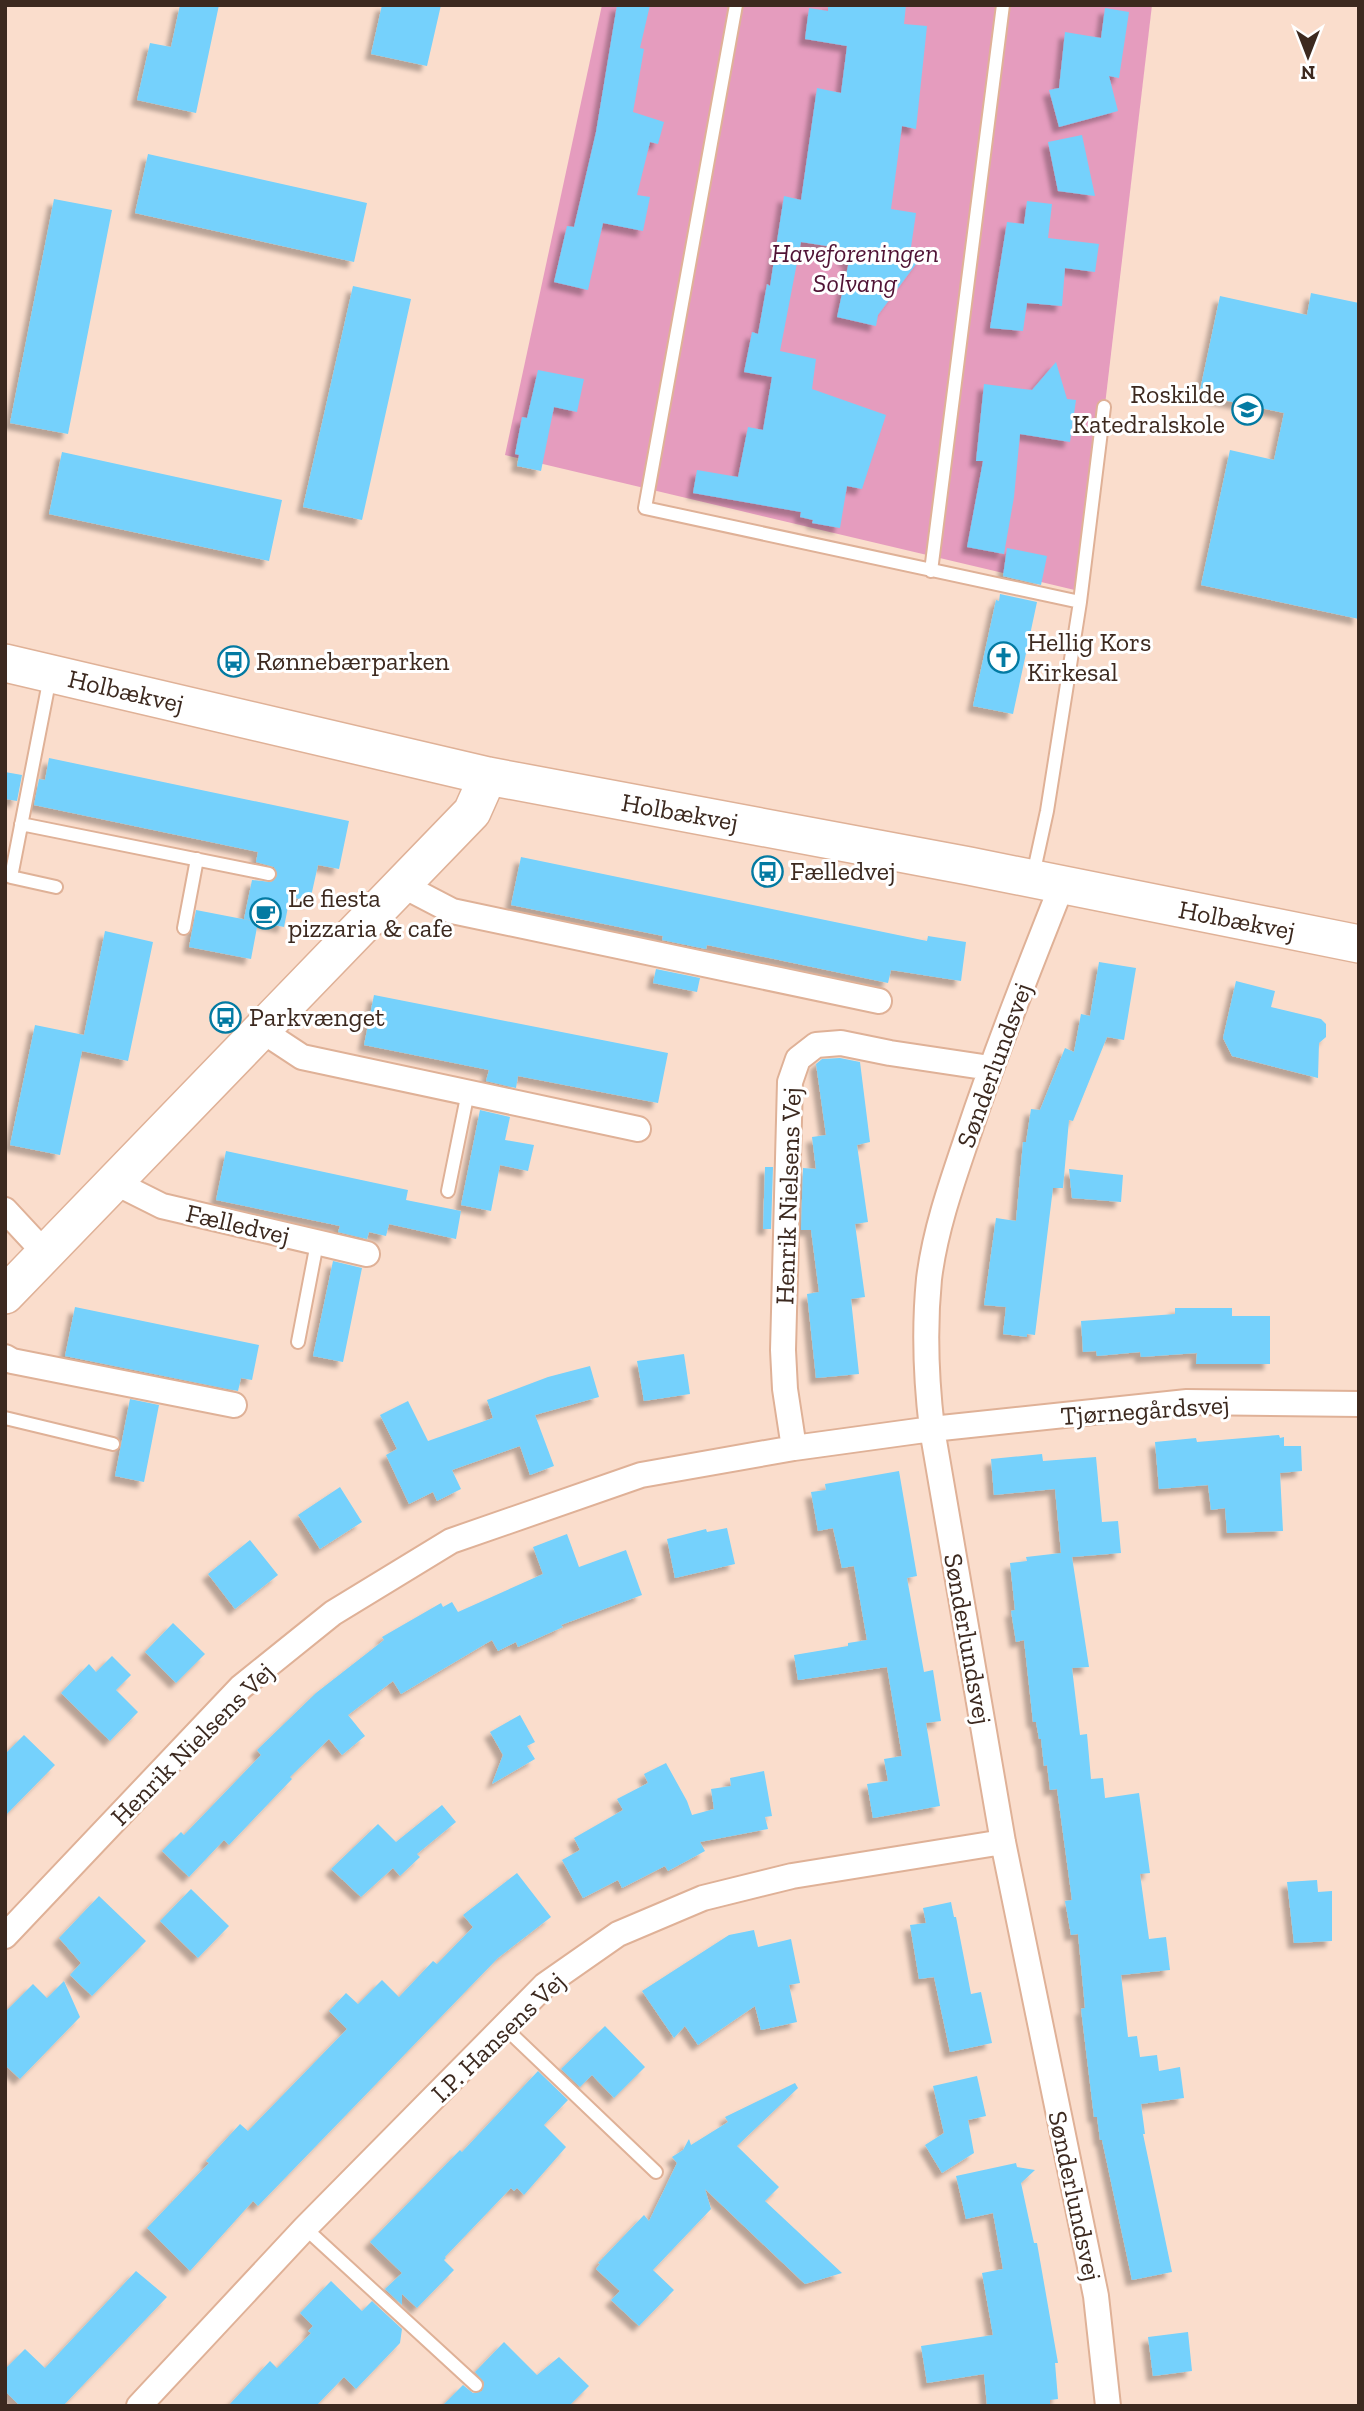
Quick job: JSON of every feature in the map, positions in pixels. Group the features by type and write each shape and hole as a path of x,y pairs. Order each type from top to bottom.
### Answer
{"street":[{"name":"Holbækvej","path":"5,663 488,776 1359,944"},
{"path":"5,1295 472,812 488,776"},
{"name":"Sønderlundsvej","path":"1047,882 943,1209 930,1277 926,1322 926,1376 932,1429 1003,1842 1096,2296 1108,2406"},
{"path":"402,885 452,911 880,1001"},
{"path":"261,1030 302,1056 638,1129"},
{"name":"Henrik Nielsens Vej","path":"794,1448 785,1390 783,1297 790,1082 797,1059 816,1045 841,1043 890,1054 990,1068"},
{"name":"Fælledvej","path":"114,1182 162,1206 367,1254"},
{"path":"5,1210 45,1253"},
{"path":"5,1357 12,1361 234,1405"},
{"name":"Tjørnegårdsvej","path":"932,1429 1187,1402 1359,1405"},
{"name":"Henrik Nielsens Vej","path":"5,1936 241,1687 333,1613 451,1541 641,1475 794,1448 932,1429"},
{"name":"I.P. Hansens Vej","path":"139,2406 305,2228 545,1985 618,1934 703,1898 799,1874 1003,1842"}],"lane":[{"path":"736,5 645,508 1080,602"},
{"path":"931,571 1003,5"},
{"path":"1047,882 1047,811 1080,602 1104,407"},
{"path":"51,673 11,877 56,887"},
{"path":"22,824 269,874"},
{"path":"184,928 197,859"},
{"path":"448,1191 468,1092"},
{"path":"298,1342 317,1243"},
{"path":"5,1418 113,1444"},
{"path":"504,2027 656,2172"},
{"path":"305,2228 476,2385"}],"green space":[{"name":"Haveforeningen Solvang","path":"602,5 1152,5 1083,592 505,455"}],"building":[{"path":"180,5 219,5 196,113 137,100 150,43 171,47"},
{"path":"382,5 441,5 427,66 371,54"},
{"path":"617,5 650,5 640,48 644,49 633,112 664,122 658,144 650,142 637,195 650,197 643,231 603,223 588,290 554,282 567,226 574,227 596,132"},
{"path":"828,5 906,5 904,24 927,26 916,129 902,126 891,209 916,213 910,254 922,256 878,315 876,326 837,317 849,261 844,260 846,249 801,242 780,351 816,359 812,389 886,415 862,489 847,486 840,528 812,523 813,520 800,517 801,512 693,493 697,470 738,477 748,427 763,430 772,377 744,372 752,332 758,334 767,284 770,286 784,196 801,200 817,88 841,93 847,46 805,39 809,8 828,11"},
{"path":"1105,8 1129,12 1119,78 1109,76 1118,111 1059,127 1049,90 1059,88 1065,32 1101,38"},
{"path":"1082,135 1095,196 1058,191 1048,142"},
{"path":"148,154 367,203 354,262 135,213"},
{"path":"54,199 112,210 68,434 10,423"},
{"path":"1027,201 1052,204 1048,238 1099,244 1095,272 1065,268 1062,306 1027,303 1023,331 990,328 1007,222 1024,224"},
{"path":"353,286 411,299 362,520 303,507"},
{"path":"1311,293 1359,303 1359,619 1201,585 1230,450 1274,460 1284,413 1199,395 1220,296 1307,315"},
{"path":"1056,362 1067,399 1076,400 1070,442 1020,434 1014,497 1004,554 967,547 983,461 976,461 984,384 1032,390"},
{"path":"538,370 584,379 577,412 554,407 541,471 517,466 519,455 515,454 522,417 527,418"},
{"path":"62,452 282,500 269,561 49,514"},
{"path":"1007,548 1047,556 1041,585 1003,576"},
{"name":"Hellig Kors Kirkesal","path":"1000,594 1037,602 1013,714 973,706 996,600 999,601"},
{"path":"49,758 349,821 339,869 318,865 310,901 290,897 284,927 244,919 252,880 271,882 277,876 274,867 256,862 258,852 34,805 39,779 45,780"},
{"path":"5,772 22,775 17,801 5,799"},
{"path":"521,857 927,941 928,936 966,942 961,981 891,970 888,983 707,945 706,949 662,940 663,936 511,905"},
{"path":"196,910 258,922 251,959 189,947"},
{"path":"105,931 153,942 128,1061 82,1051 60,1155 10,1145 35,1025 84,1035"},
{"path":"1099,962 1136,968 1124,1040 1107,1037 1073,1121 1069,1120 1063,1188 1053,1188 1035,1335 1027,1334 1027,1337 1003,1334 1006,1307 984,1305 996,1218 1016,1221 1023,1142 1026,1142 1031,1109 1040,1110 1065,1048 1074,1052 1081,1014 1090,1016"},
{"path":"656,969 700,978 697,992 653,983"},
{"path":"1236,981 1275,991 1271,1007 1321,1019 1326,1024 1326,1037 1319,1043 1318,1078 1232,1056 1223,1038"},
{"path":"374,995 668,1053 658,1103 518,1076 516,1088 486,1081 489,1070 364,1045"},
{"path":"840,1058 860,1062 870,1142 857,1145 868,1222 855,1224 865,1297 851,1299 859,1374 816,1378 807,1294 819,1292 811,1230 801,1230 803,1168 816,1169 812,1137 826,1135 816,1064 822,1059"},
{"path":"480,1110 510,1117 505,1140 534,1145 528,1171 500,1165 491,1211 461,1205"},
{"path":"226,1151 408,1190 406,1200 461,1211 456,1239 389,1224 386,1236 369,1232 367,1239 338,1232 340,1226 216,1200"},
{"path":"765,1167 773,1167 771,1229 763,1229"},
{"path":"1069,1169 1123,1175 1121,1202 1072,1198"},
{"path":"333,1261 362,1268 343,1362 313,1356"},
{"path":"75,1307 259,1345 252,1380 241,1378 238,1391 65,1356"},
{"path":"1175,1308 1232,1308 1232,1316 1270,1316 1270,1364 1196,1364 1197,1353 1141,1357 1140,1352 1097,1356 1096,1351 1083,1352 1081,1321 1175,1314"},
{"path":"684,1354 690,1394 644,1401 637,1361"},
{"path":"590,1366 599,1397 535,1415 554,1466 530,1475 520,1446 452,1470 461,1489 437,1501 433,1492 409,1504 386,1455 397,1449 380,1415 408,1401 428,1441 493,1418 487,1400 548,1377"},
{"path":"130,1399 159,1405 144,1482 115,1476"},
{"path":"1279,1435 1280,1438 1284,1437 1284,1446 1301,1446 1302,1471 1280,1473 1283,1531 1227,1533 1225,1508 1211,1510 1208,1485 1159,1489 1155,1442 1196,1438 1197,1442"},
{"path":"1042,1454 1043,1461 1096,1457 1102,1522 1118,1521 1121,1553 1072,1557 1089,1667 1072,1668 1080,1735 1087,1734 1091,1779 1103,1778 1105,1798 1139,1793 1150,1873 1140,1874 1149,1939 1166,1937 1170,1970 1121,1975 1128,2037 1137,2036 1140,2057 1157,2055 1159,2071 1180,2067 1184,2098 1141,2104 1143,2134 1172,2272 1132,2280 1097,2117 1094,2117 1081,2009 1085,2008 1078,1934 1071,1935 1065,1901 1072,1900 1057,1789 1050,1790 1041,1739 1036,1722 1033,1722 1024,1640 1016,1642 1011,1611 1015,1610 1010,1563 1027,1561 1026,1557 1061,1553 1055,1489 994,1495 991,1459"},
{"path":"899,1471 917,1576 907,1578 924,1672 933,1670 941,1721 926,1723 940,1806 873,1818 867,1784 888,1781 884,1759 902,1756 887,1667 798,1680 794,1655 867,1640 854,1566 842,1568 833,1528 818,1531 811,1492 826,1490 825,1484"},
{"path":"340,1487 362,1522 320,1549 298,1515"},
{"path":"727,1528 735,1564 675,1578 667,1539 706,1529 707,1532"},
{"path":"567,1534 579,1567 626,1550 642,1595 561,1625 563,1627 518,1647 516,1642 498,1651 492,1640 401,1694 393,1681 348,1715 365,1736 342,1755 329,1739 290,1777 292,1779 229,1845 224,1840 189,1877 162,1851 181,1832 184,1835 261,1755 257,1750 316,1693 384,1640 382,1637 441,1603 443,1607 452,1602 458,1612 543,1574 533,1547"},
{"path":"250,1540 278,1575 235,1609 208,1574"},
{"path":"173,1623 205,1654 176,1683 145,1652"},
{"path":"112,1656 131,1675 116,1690 138,1712 110,1741 61,1693 89,1664 96,1672"},
{"path":"520,1715 535,1742 527,1746 535,1759 492,1784 503,1755 490,1732"},
{"path":"24,1735 55,1765 5,1816 5,1754"},
{"path":"666,1763 692,1815 714,1809 711,1789 731,1786 730,1778 764,1771 772,1816 765,1817 768,1829 700,1842 705,1851 668,1871 665,1866 622,1888 618,1880 583,1898 562,1860 580,1850 574,1838 623,1810 617,1799 648,1783 644,1774"},
{"path":"442,1805 456,1822 417,1854 420,1857 400,1876 393,1868 361,1897 331,1869 378,1824 396,1842"},
{"path":"517,1873 551,1917 498,1958 258,2206 253,2201 190,2271 147,2228 209,2163 206,2161 240,2124 248,2131 347,2029 329,2011 346,1993 358,2004 382,1980 399,1997 433,1961 437,1964 473,1927 463,1915"},
{"path":"1317,1880 1318,1892 1332,1891 1332,1941 1294,1943 1287,1882"},
{"path":"191,1889 229,1926 198,1958 160,1921"},
{"path":"99,1896 146,1941 92,1996 70,1975 81,1963 59,1938"},
{"path":"951,1902 971,1994 981,1992 992,2043 950,2052 934,1977 919,1979 910,1925 926,1923 923,1908"},
{"path":"754,1930 758,1947 791,1939 800,1983 789,1985 797,2022 761,2030 755,2006 698,2045 685,2026 674,2038 642,1991 729,1935"},
{"path":"64,1981 80,2017 20,2079 5,2065 5,2012 33,1984 47,1998"},
{"path":"605,2026 645,2067 614,2098 592,2075 580,2087 561,2069"},
{"path":"538,2071 568,2100 544,2125 566,2147 524,2195 517,2188 514,2191 511,2188 445,2257 444,2260 454,2270 417,2308 402,2294 402,2305 385,2289 402,2273 370,2242 460,2150 462,2152"},
{"path":"977,2076 986,2116 968,2120 974,2153 942,2173 925,2145 944,2133 933,2086"},
{"path":"795,2083 798,2088 737,2146 779,2187 765,2201 842,2273 805,2284 705,2189 711,2209 653,2270 674,2290 639,2326 611,2300 620,2291 596,2269 600,2264 598,2263 644,2215 649,2221 677,2163 672,2157 683,2150 689,2139 691,2145 728,2122 725,2117"},
{"path":"1016,2163 1017,2167 1035,2170 1021,2183 1034,2243 1037,2243 1058,2363 1055,2363 1058,2399 1050,2400 1050,2406 987,2406 984,2374 927,2383 921,2346 993,2335 982,2273 1003,2269 993,2213 966,2219 956,2176"},
{"path":"136,2271 167,2297 63,2406 20,2406 5,2391 5,2369 25,2349 45,2368"},
{"path":"331,2281 362,2311 372,2301 402,2329 400,2343 356,2389 344,2377 316,2406 228,2406 270,2361 277,2368 311,2333 308,2331 313,2326 300,2313"},
{"path":"1188,2332 1192,2371 1153,2376 1148,2337"},
{"path":"504,2342 537,2375 559,2357 589,2386 569,2406 442,2406 463,2385 473,2393 482,2391 484,2382 475,2372"}],"place":[{"name":"Roskilde Katedralskole","path":"1248,409"},
{"name":"Hellig Kors Kirkesal","path":"1004,657"},
{"name":"Rønnebærparken","path":"233,661"},
{"name":"Fælledvej","path":"767,871"},
{"name":"Le fiesta pizzaria & cafe","path":"265,913"},
{"name":"Parkvænget","path":"226,1017"}]}
